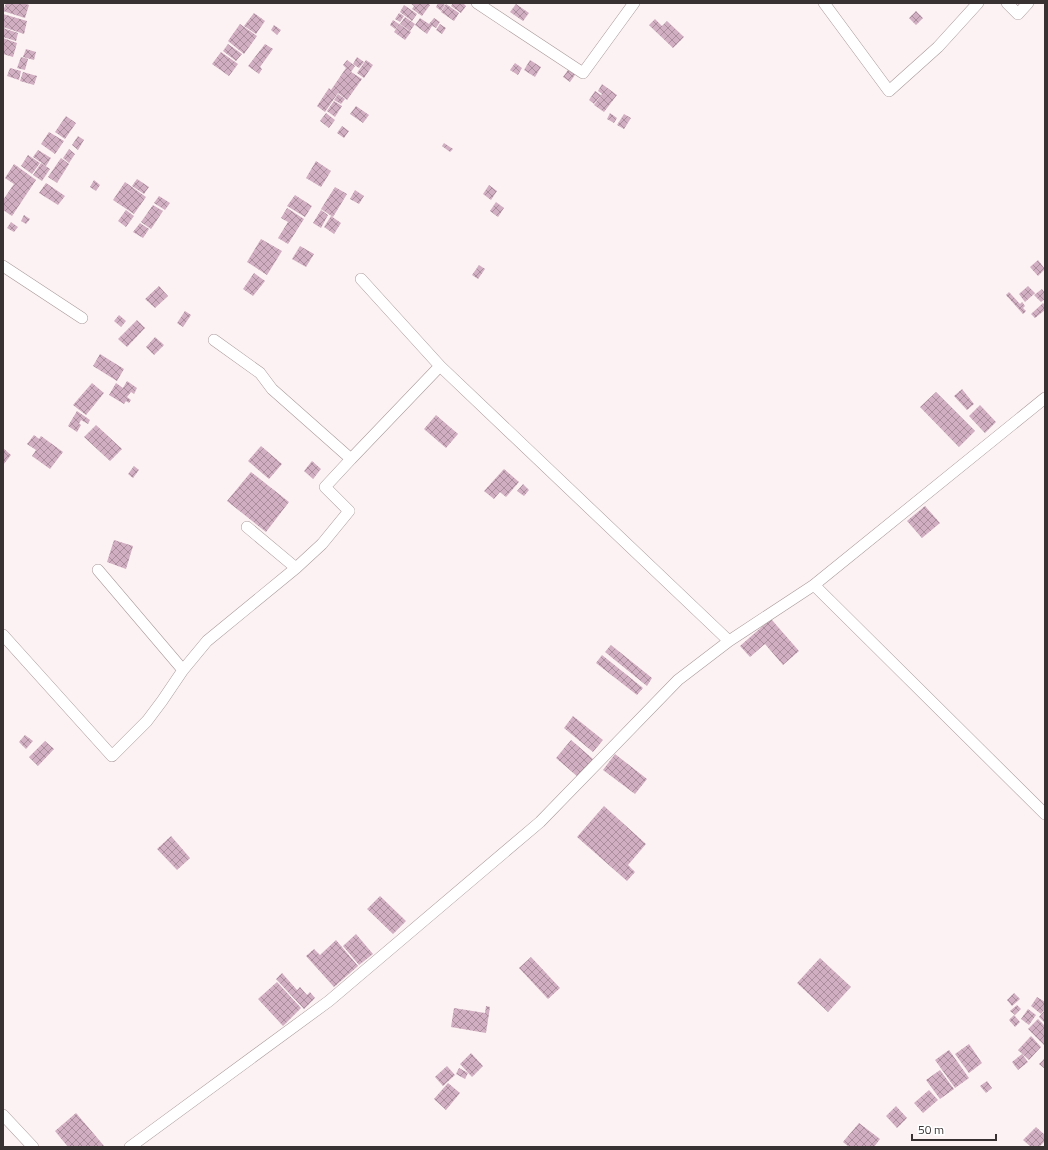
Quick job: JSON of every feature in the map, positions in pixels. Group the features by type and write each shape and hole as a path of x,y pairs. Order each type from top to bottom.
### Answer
{"street":[{"path":"478,3 583,72 634,3"},
{"path":"824,3 889,91 938,47 978,3"},
{"path":"1008,3 1018,14 1028,3"},
{"path":"3,266 82,318"},
{"path":"361,279 440,366 728,641"},
{"path":"214,340 260,373 272,388 350,459"},
{"path":"3,635 112,756 147,721 183,670 207,641 296,568 322,544 349,511 325,487 440,366"},
{"path":"130,1147 329,1001 540,822 678,680 728,641 814,585 1045,398"},
{"path":"247,528 296,568"},
{"path":"98,570 183,670"},
{"path":"814,585 1045,814"},
{"path":"3,1116 33,1147"}],"building":[{"path":"6,3 23,3 29,5 25,18 3,11"},
{"path":"410,3 427,3 430,5 422,16 412,9 414,6"},
{"path":"438,3 445,5 441,11 436,7"},
{"path":"453,3 463,3 466,6 461,13 451,6"},
{"path":"446,4 459,13 454,21 441,12"},
{"path":"516,4 529,13 523,21 510,12"},
{"path":"404,5 417,14 412,21 400,12"},
{"path":"916,11 923,18 916,25 909,18"},
{"path":"254,13 265,21 256,34 244,26"},
{"path":"399,13 404,16 400,22 395,19"},
{"path":"3,14 27,21 24,34 3,27"},
{"path":"405,17 415,24 410,31 400,24"},
{"path":"420,18 429,24 434,18 440,22 436,28 432,26 427,34 415,25"},
{"path":"655,19 662,26 667,21 684,37 673,48 649,25"},
{"path":"393,20 399,24 395,29 390,25"},
{"path":"240,24 257,36 244,54 228,41"},
{"path":"399,24 411,32 405,40 394,32"},
{"path":"440,24 446,28 442,34 436,30"},
{"path":"274,25 281,30 277,35 271,30"},
{"path":"3,28 18,33 16,41 3,37"},
{"path":"3,38 17,43 13,57 3,54"},
{"path":"228,44 242,54 236,61 223,51"},
{"path":"265,44 273,49 260,67 262,69 259,74 248,66"},
{"path":"26,49 36,52 34,60 23,57"},
{"path":"221,52 238,64 229,76 212,64"},
{"path":"21,57 28,59 25,70 17,68"},
{"path":"357,57 364,62 359,68 353,64"},
{"path":"347,60 355,66 351,72 362,79 347,100 338,93 325,112 317,106 329,88 331,90 346,68 343,65"},
{"path":"366,60 373,65 364,78 357,73"},
{"path":"530,60 541,67 535,77 524,70"},
{"path":"515,63 522,68 518,75 510,70"},
{"path":"570,67 577,72 570,82 563,77"},
{"path":"10,68 21,71 19,80 7,76"},
{"path":"23,72 37,76 34,85 20,81"},
{"path":"602,84 617,95 604,112 594,105 602,94 598,91"},
{"path":"595,91 601,95 594,104 589,100"},
{"path":"338,94 345,99 341,104 334,100"},
{"path":"334,101 342,106 335,117 327,111"},
{"path":"356,106 369,115 363,123 350,114"},
{"path":"326,113 335,120 329,128 320,121"},
{"path":"610,113 617,118 614,123 607,119"},
{"path":"624,114 631,118 624,129 617,125"},
{"path":"66,116 76,123 65,139 55,132"},
{"path":"342,126 349,131 344,138 337,133"},
{"path":"49,132 64,141 55,154 41,144"},
{"path":"78,136 84,140 78,150 72,145"},
{"path":"444,143 453,149 450,152 442,146"},
{"path":"69,149 75,154 69,163 63,158"},
{"path":"38,150 51,158 46,166 33,157"},
{"path":"28,155 40,163 32,174 21,166"},
{"path":"61,158 69,164 57,183 48,177"},
{"path":"316,161 331,171 321,187 306,178"},
{"path":"41,163 50,169 42,181 33,175"},
{"path":"14,164 36,180 12,216 3,210 3,200 14,184 5,178"},
{"path":"137,179 149,187 144,194 132,186"},
{"path":"94,180 100,185 96,191 90,187"},
{"path":"125,182 146,197 134,214 113,200"},
{"path":"46,183 65,196 58,205 39,193"},
{"path":"489,185 497,191 491,200 483,194"},
{"path":"335,187 347,194 333,217 321,209"},
{"path":"355,190 364,196 359,204 350,199"},
{"path":"295,195 312,206 305,217 287,206"},
{"path":"159,196 170,203 165,210 154,203"},
{"path":"496,202 504,208 498,217 490,211"},
{"path":"153,205 163,211 151,229 141,222"},
{"path":"287,208 304,219 288,244 278,238 288,222 281,218"},
{"path":"126,210 134,216 126,227 118,221"},
{"path":"321,210 328,215 321,228 313,223"},
{"path":"24,215 30,219 26,224 21,221"},
{"path":"331,216 341,223 334,234 324,227"},
{"path":"11,222 18,227 14,232 7,228"},
{"path":"140,223 149,229 143,238 133,232"},
{"path":"261,239 282,251 267,275 247,262"},
{"path":"300,246 314,254 306,267 292,259"},
{"path":"1038,260 1045,269 1038,276 1030,267"},
{"path":"479,265 485,269 478,279 472,275"},
{"path":"254,273 265,281 253,296 243,289"},
{"path":"159,286 168,296 155,308 145,299"},
{"path":"1028,286 1035,293 1025,302 1019,294"},
{"path":"1042,289 1045,293 1045,299 1041,302 1034,295"},
{"path":"1009,292 1020,304 1022,302 1025,306 1023,308 1026,311 1023,314 1006,295"},
{"path":"1043,303 1045,305 1045,310 1035,318 1031,314"},
{"path":"185,311 191,315 183,327 177,323"},
{"path":"119,315 126,321 121,327 114,321"},
{"path":"137,320 145,328 127,347 118,339"},
{"path":"155,337 164,345 154,355 146,347"},
{"path":"100,354 124,369 117,381 93,366"},
{"path":"127,381 137,388 134,394 131,392 127,397 131,400 129,403 126,401 124,404 109,395 116,383 123,388"},
{"path":"92,383 104,393 86,415 73,405"},
{"path":"962,389 974,404 967,410 954,396"},
{"path":"936,392 975,431 959,447 920,407"},
{"path":"980,405 996,422 985,433 969,416"},
{"path":"77,411 90,420 88,424 81,420 79,424 81,425 77,432 68,426"},
{"path":"436,415 458,434 446,448 424,429"},
{"path":"96,425 122,449 110,461 84,437"},
{"path":"34,435 39,439 41,436 63,452 50,469 32,456 36,450 27,444"},
{"path":"261,446 282,464 269,479 248,461"},
{"path":"3,448 11,455 3,465"},
{"path":"312,461 321,469 313,479 304,471"},
{"path":"134,466 139,470 133,478 128,474"},
{"path":"504,469 519,482 506,497 500,492 494,499 484,491"},
{"path":"251,472 289,502 266,532 227,501"},
{"path":"523,484 529,490 524,496 517,491"},
{"path":"925,506 940,523 922,538 907,521"},
{"path":"114,540 133,546 126,569 107,562"},
{"path":"771,619 799,651 783,665 765,644 750,657 740,646"},
{"path":"611,645 652,678 647,686 605,652"},
{"path":"602,655 643,688 637,695 596,663"},
{"path":"573,716 603,740 593,752 564,728"},
{"path":"25,735 33,741 26,749 19,742"},
{"path":"571,740 593,759 578,777 556,758"},
{"path":"45,741 54,749 38,766 29,757"},
{"path":"615,754 647,779 635,794 603,770"},
{"path":"604,806 646,844 628,865 635,872 627,881 577,837"},
{"path":"171,836 190,858 177,870 157,849"},
{"path":"380,896 406,921 393,934 367,909"},
{"path":"356,934 373,954 359,965 343,946"},
{"path":"336,940 358,966 334,987 306,956 314,949 320,955"},
{"path":"531,957 560,988 548,999 519,968"},
{"path":"820,958 851,987 828,1012 797,983"},
{"path":"282,973 297,990 300,987 307,995 310,992 315,998 304,1009 276,979"},
{"path":"277,982 301,1008 283,1026 258,999"},
{"path":"1014,993 1020,999 1012,1006 1007,1000"},
{"path":"1037,997 1045,1002 1045,1009 1041,1014 1031,1006"},
{"path":"1017,1005 1021,1009 1015,1015 1010,1011"},
{"path":"486,1006 490,1007 486,1033 451,1027 454,1008 485,1013"},
{"path":"1028,1009 1036,1015 1029,1025 1021,1019"},
{"path":"1045,1010 1045,1023 1039,1017"},
{"path":"1014,1015 1020,1022 1015,1027 1009,1020"},
{"path":"1038,1019 1045,1026 1044,1045 1028,1029"},
{"path":"1031,1036 1041,1047 1029,1060 1018,1050"},
{"path":"969,1044 982,1063 969,1073 955,1054"},
{"path":"949,1050 969,1078 955,1088 935,1060"},
{"path":"471,1053 483,1066 472,1077 460,1064"},
{"path":"1022,1054 1028,1062 1018,1070 1012,1062"},
{"path":"1045,1058 1045,1069 1039,1064"},
{"path":"447,1066 455,1075 443,1086 435,1077"},
{"path":"459,1068 468,1073 465,1079 456,1074"},
{"path":"940,1070 954,1089 940,1099 926,1080"},
{"path":"987,1081 992,1088 986,1093 980,1086"},
{"path":"448,1083 460,1093 446,1110 434,1099"},
{"path":"929,1090 938,1100 923,1113 914,1103"},
{"path":"896,1106 907,1118 897,1128 886,1116"},
{"path":"76,1113 105,1147 68,1147 55,1131"},
{"path":"859,1123 880,1139 874,1147 849,1147 843,1142"},
{"path":"1036,1127 1045,1135 1045,1141 1039,1147 1031,1147 1023,1140"}]}
